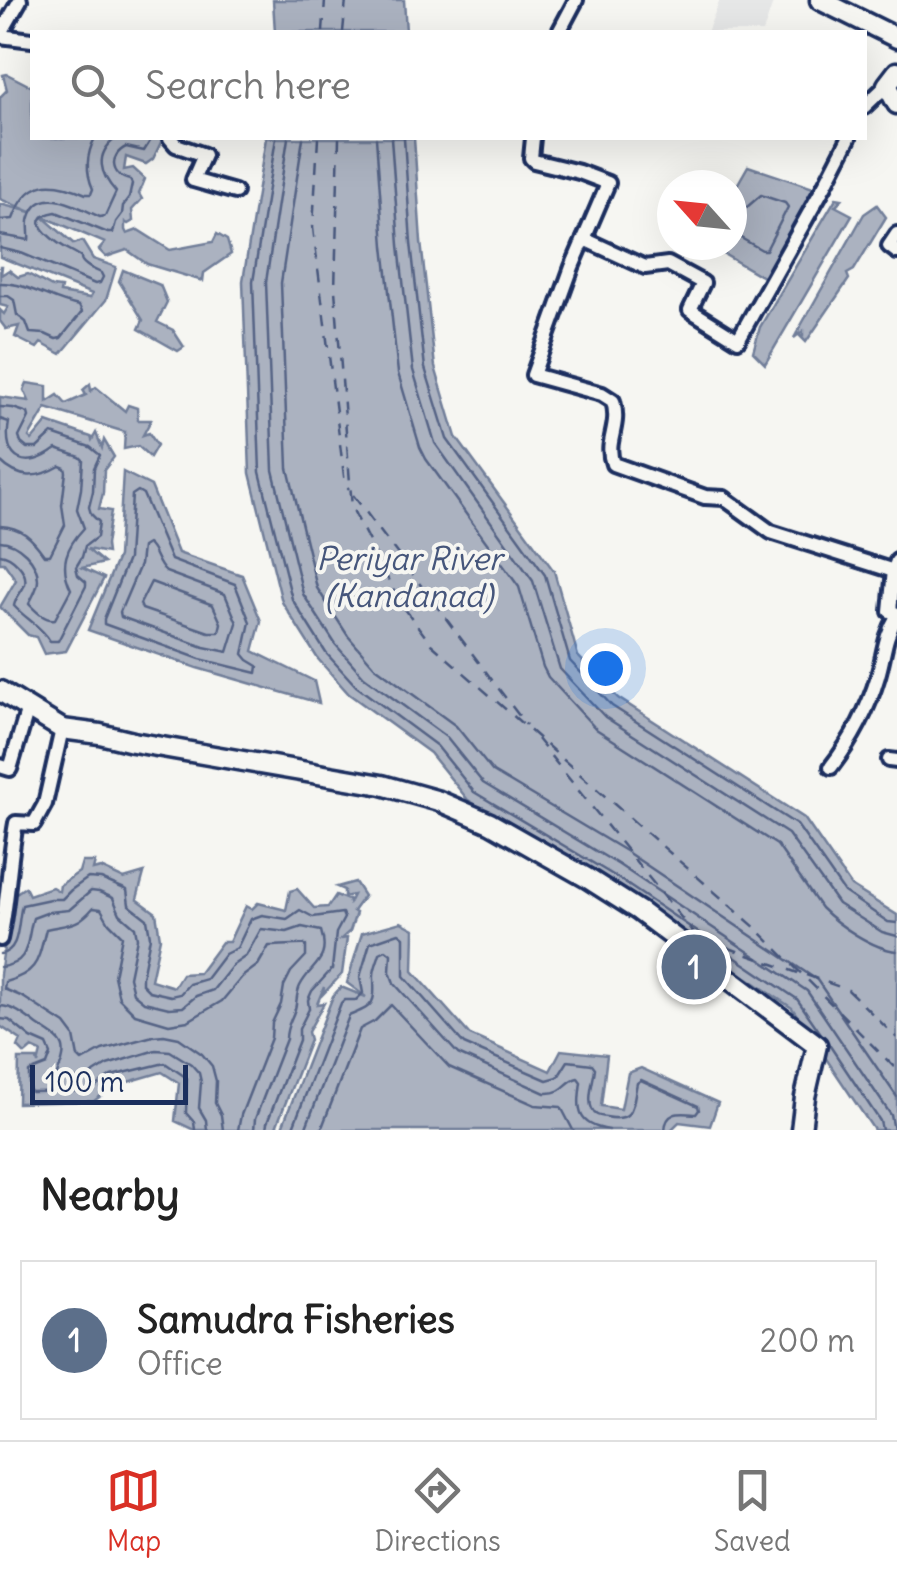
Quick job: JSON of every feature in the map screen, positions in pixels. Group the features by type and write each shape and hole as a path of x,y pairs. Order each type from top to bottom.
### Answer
{"street":[{"path":"20,0 0,35 30,40"},
{"path":"560,30 576,0"},
{"path":"820,0 897,38"},
{"path":"892,78 897,104"},
{"path":"867,104 892,78"},
{"path":"172,140 204,155 193,180 235,192"},
{"path":"533,140 534,161 608,183 532,375 602,394 613,401 618,416 609,452 613,464 704,497 724,498 771,532 896,568 890,611 897,614 882,649 878,674 847,746 830,768"},
{"path":"584,239 645,267 668,264 703,283 690,310 738,340 848,140"},
{"path":"897,234 888,246 897,252"},
{"path":"0,691 62,729 382,785 438,801 490,823 639,911 817,1045 801,1130"},
{"path":"0,766 10,768 28,708"},
{"path":"0,940 16,823 34,824 44,804 62,729"}],"shaded area":[{"path":"720,0 774,0 764,30 708,30"}],"water":[{"path":"273,0 404,0 406,30 275,30"},
{"path":"3,75 30,86 30,140 162,140 153,159 146,164 126,157 124,170 133,168 145,179 139,194 142,199 132,210 133,221 125,222 127,234 138,230 170,250 213,242 217,234 227,240 231,254 204,273 203,281 147,264 127,250 106,257 99,250 105,243 42,216 74,244 82,241 93,259 116,267 106,300 61,354 41,343 37,348 15,337 19,326 6,329 0,321 0,310 4,314 8,307 0,305 0,266 1,275 9,270 18,277 28,274 61,288 60,293 90,298 92,294 0,257 0,204 31,212 0,199 0,97 7,90"},
{"name":"Periyar River (Kandanad)","path":"266,140 414,140 435,367 456,437 554,571 578,656 618,698 804,818 851,886 897,915 897,1130 874,1130 792,1008 607,884 468,800 430,753 349,694 318,659 282,602 250,473 243,281"},
{"path":"748,166 822,191 775,284 734,260 747,260"},
{"path":"836,198 842,199 835,206 852,215 765,364 753,352 760,327"},
{"path":"877,205 886,217 854,270 847,274 849,279 806,342 799,335 803,336 803,331 794,338 864,214"},
{"path":"123,270 160,285 167,302 157,322 173,330 184,347 178,351 139,329 143,320 119,281"},
{"path":"27,383 47,386 47,402 58,395 66,404 86,395 83,390 90,384 91,391 96,387 125,411 128,405 137,408 138,420 151,420 143,435 149,433 157,445 150,457 138,446 124,449 125,432 46,408 29,437 32,440 47,422 92,440 96,433 102,448 104,440 114,457 104,470 99,509 111,511 107,553 87,549 104,563 82,568 104,578 66,651 44,654 36,637 28,635 0,607 16,580 0,563 0,397 29,401 24,390"},
{"path":"123,472 151,486 178,553 242,575 261,621 253,651 314,681 319,703 197,668 88,630 118,557"},
{"path":"82,862 95,862 93,870 101,868 124,879 144,873 137,899 156,913 160,938 151,980 174,987 182,974 199,973 222,942 229,942 246,906 252,909 258,903 286,910 290,891 297,889 314,908 328,907 336,895 349,903 353,895 344,897 344,890 337,887 355,882 364,896 353,911 356,913 350,931 341,939 347,938 342,974 323,994 324,987 317,1004 324,1003 308,1032 310,1040 275,1130 194,1130 175,1121 179,1083 162,1072 114,1086 94,1101 18,1103 19,1059 37,1059 38,1064 41,1052 32,1048 25,1054 18,1047 21,1040 0,1026 0,974 12,896 25,887 29,895 52,887 59,891 60,885 79,872"},
{"path":"401,922 414,929 413,971 470,1035 550,1071 561,1050 607,1055 601,1106 621,1109 628,1073 641,1068 718,1103 710,1126 679,1122 671,1130 281,1130 333,996 341,987 366,997 347,983 362,933"}],"ferry route":[{"path":"323,30 325,0"},
{"path":"343,30 346,0"},
{"path":"318,140 313,228 345,484 349,489"},
{"path":"339,140 335,290 352,508 399,601 431,644 757,929 897,1070"},
{"path":"353,495 526,725"},
{"path":"537,739 696,936 798,973"},
{"path":"806,975 848,990 897,1038"}],"place":[{"name":"Samudra Fisheries","path":"694,967"}]}
